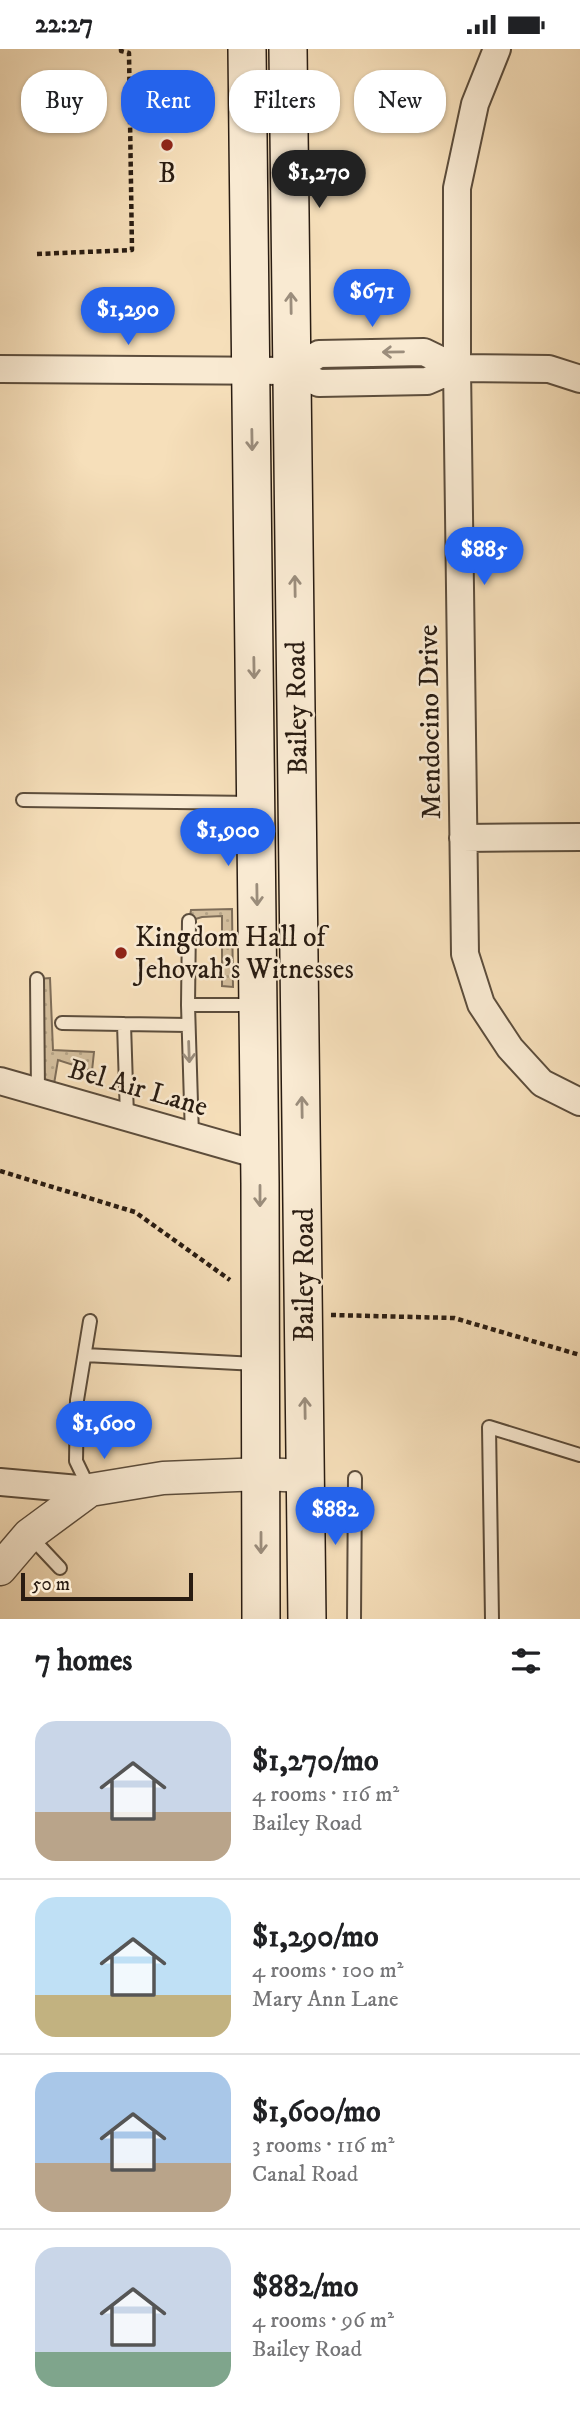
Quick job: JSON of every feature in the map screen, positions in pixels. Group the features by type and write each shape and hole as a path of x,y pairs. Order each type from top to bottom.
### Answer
{"main road":[{"name":"Bailey Road","path":"247,49 259,1155 282,1255 316,1310 306,1476 307,1619"},
{"name":"Bailey Road","path":"261,1619 260,1293 282,1255 292,372 288,49"}],"street":[{"name":"Mendocino Drive","path":"497,49 475,104 457,188 464,954 481,1004 510,1048 542,1083 580,1102"},
{"path":"0,369 292,372 319,353 424,352 457,368 550,369 580,379"},
{"path":"463,838 580,837"},
{"name":"Bel Air Lane","path":"0,1081 259,1155"},
{"path":"0,1482 90,1490 163,1478 261,1474 306,1476"},
{"path":"0,1569 29,1535 90,1490"}],"lane":[{"path":"23,800 256,803"},
{"path":"190,921 188,1025 192,1136"},
{"path":"37,979 38,1092"},
{"path":"188,1005 258,1005"},
{"path":"62,1023 188,1025"},
{"path":"124,1024 127,1117"},
{"path":"90,1321 77,1400 76,1461 90,1490"},
{"path":"85,1355 261,1364"},
{"path":"492,1619 489,1427 580,1455"},
{"path":"354,1619 355,1478"},
{"path":"29,1535 60,1568"}],"path":[{"path":"37,254 132,250 129,53 121,49"},
{"path":"0,1171 135,1212 234,1283 260,1293"},
{"path":"316,1310 345,1317 454,1318 580,1355"}],"shaded area":[{"path":"232,909 233,987 222,986 222,916 189,921 191,910"},
{"path":"50,978 53,1050 94,1052 92,1071 58,1060 52,1096 38,1092 37,979"}],"place":[{"name":"B","path":"167,145"},
{"name":"Kingdom Hall of Jehovah's Witnesses","path":"121,953"}]}
